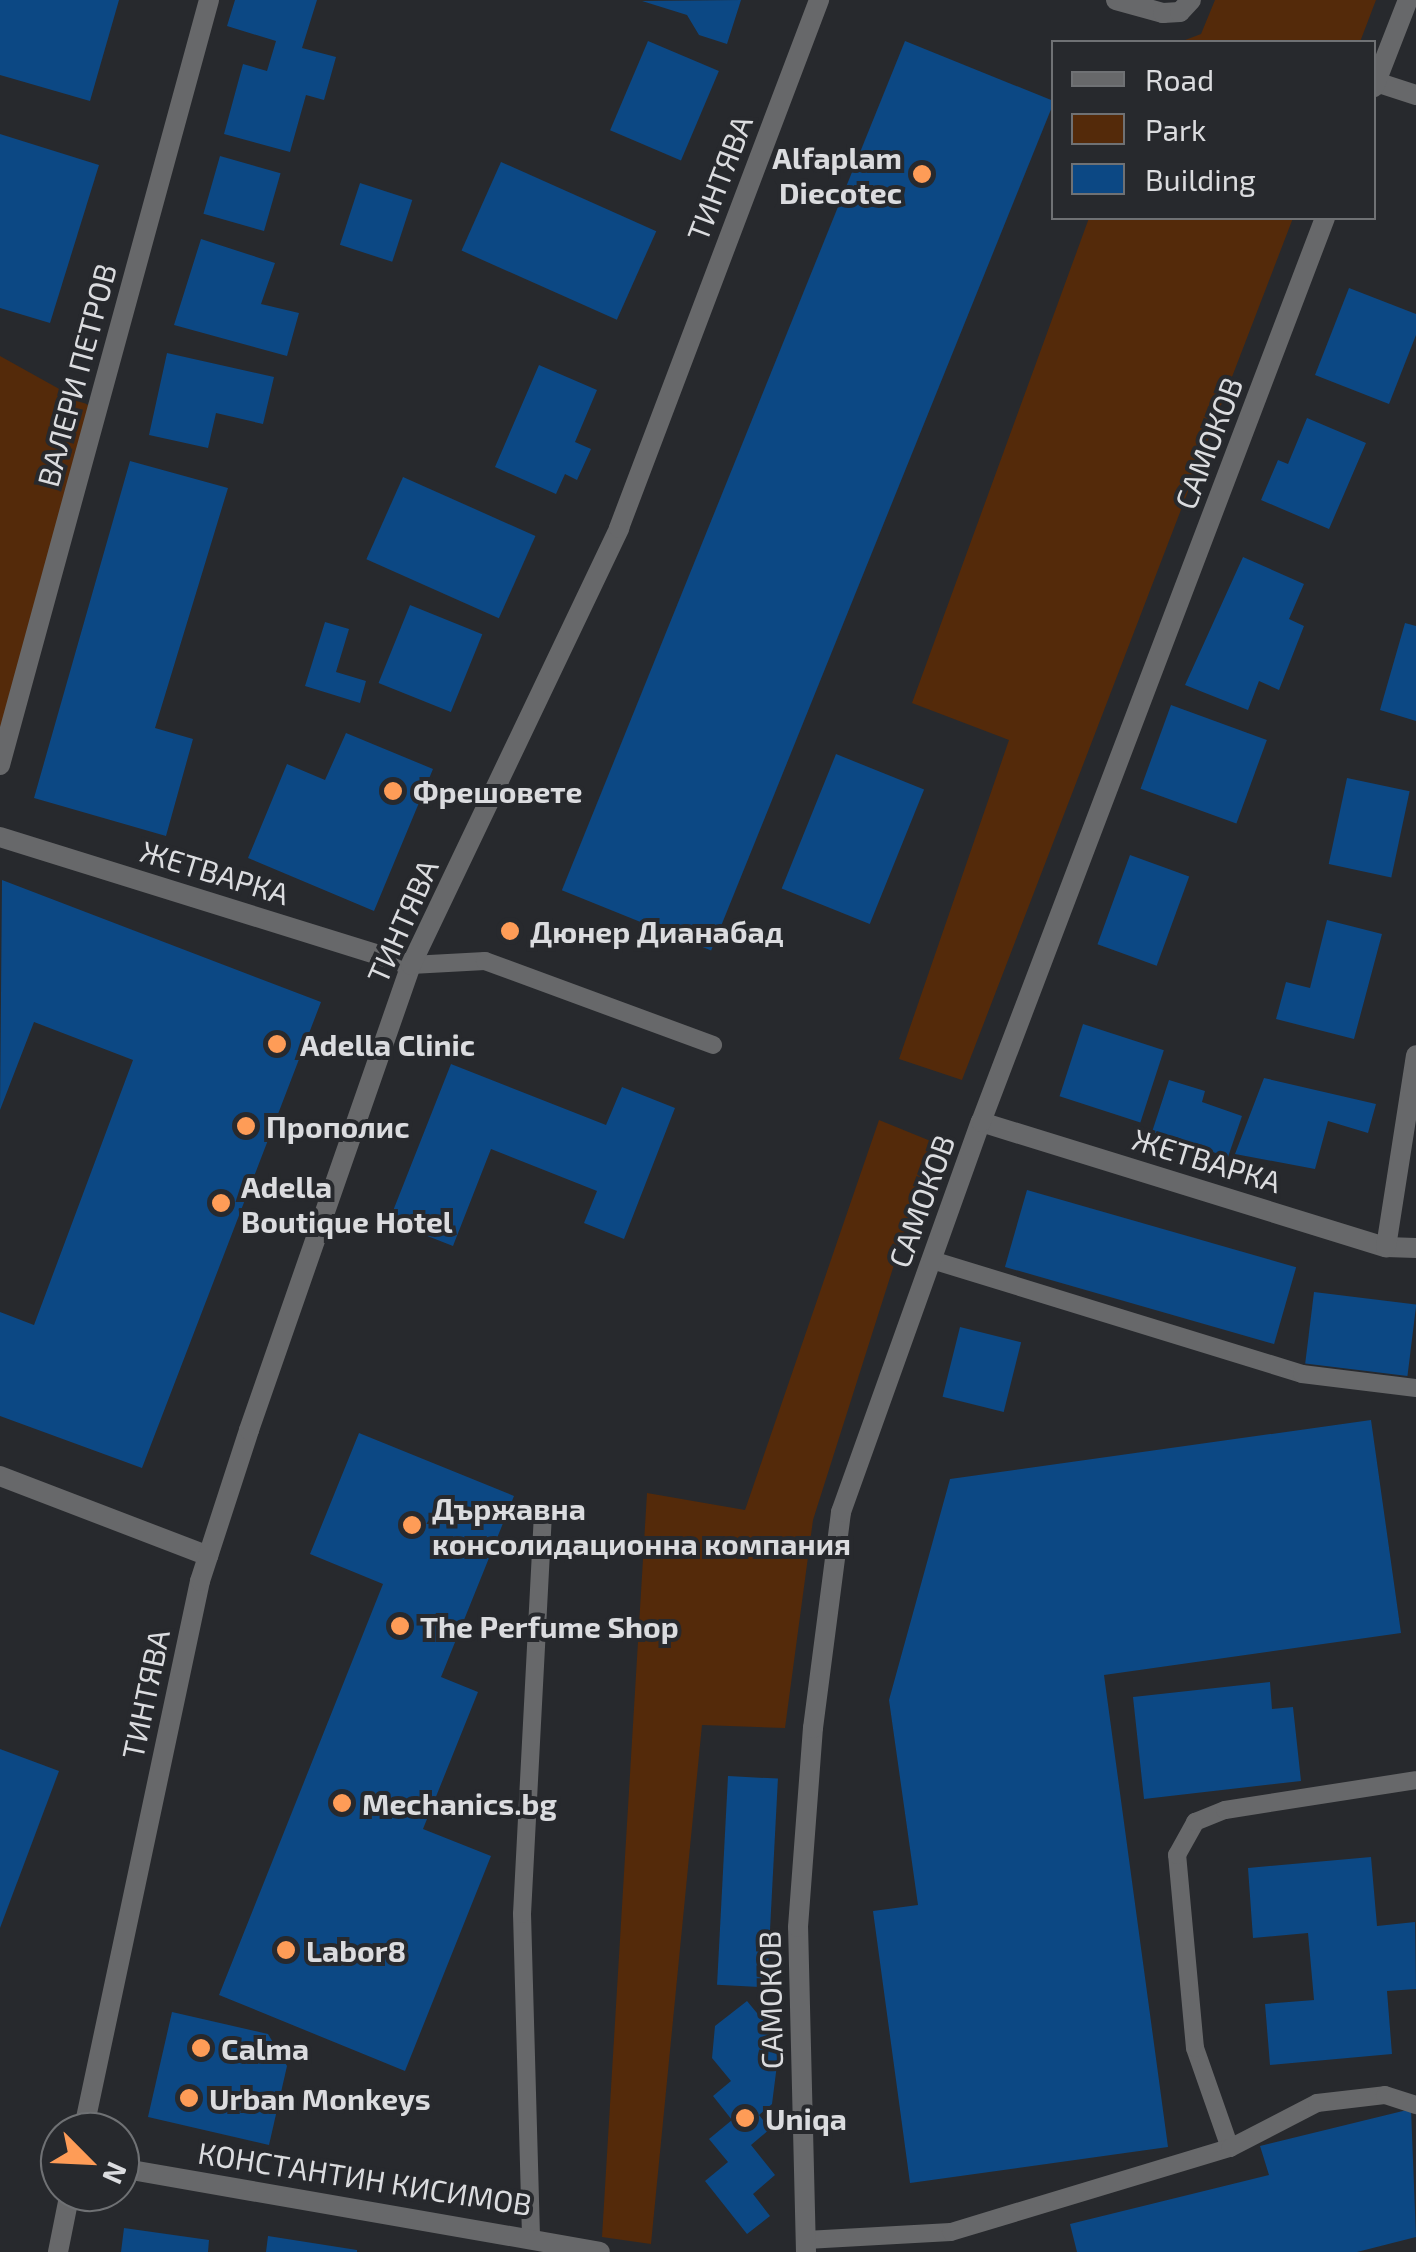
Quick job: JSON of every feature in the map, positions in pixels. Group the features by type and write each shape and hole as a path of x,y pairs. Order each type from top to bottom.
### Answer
{"street":[{"name":"ВАЛЕРИ ПЕТРОВ","path":"0,766 209,0"},
{"name":"ТИНТЯВА","path":"87,2112 208,1556 412,965 619,528 819,0"},
{"path":"1116,0 1164,13 1180,12 1191,0"},
{"path":"1376,81 1408,0"},
{"path":"1376,84 1416,95"},
{"name":"САМОКОВ","path":"806,2246 798,1927 812,1728 842,1512 982,1122 1324,220"},
{"name":"ЖЕТВАРКА","path":"0,836 412,965"},
{"path":"1386,1247 1416,1055"},
{"name":"ЖЕТВАРКА","path":"982,1122 1386,1247 1416,1248"},
{"path":"0,1476 208,1556"},
{"name":"КОНСТАНТИН КИСИМОВ","path":"140,2171 600,2250"},
{"path":"58,2252 66,2212"}],"lane":[{"path":"412,965 485,961 713,1045"},
{"path":"932,1260 1145,1331 1302,1374 1416,1388"},
{"path":"531,2236 522,1914 543,1517"},
{"path":"1230,2148 1195,2048 1177,1856 1195,1822 1226,1810 1416,1780"},
{"path":"806,2246 951,2232 1230,2148 1317,2103 1385,2095 1416,2105"}],"green space":[{"path":"1215,0 1376,0 1361,40 1185,40 1201,34"},
{"path":"1088,220 1292,220 962,1080 899,1059 1009,740 912,703"},
{"path":"0,356 97,410 0,765"},
{"path":"879,1120 933,1142 813,1520 785,1728 702,1725 651,2244 602,2237 647,1493 745,1510"}],"building":[{"path":"0,0 119,0 90,101 0,75"},
{"path":"235,0 317,0 302,48 336,57 324,100 306,95 290,152 224,134 243,64 267,71 276,41 227,26"},
{"path":"741,0 727,44 699,35 687,15 642,1"},
{"path":"648,41 719,71 681,160 610,130"},
{"path":"905,41 1051,100 1051,109 711,951 562,890"},
{"path":"0,134 99,165 50,323 0,308"},
{"path":"220,156 281,173 264,231 203,214"},
{"path":"501,162 656,231 617,320 462,251"},
{"path":"360,183 412,200 392,262 340,245"},
{"path":"201,239 275,263 261,304 299,313 287,356 174,325"},
{"path":"1349,288 1416,314 1416,335 1389,404 1315,375"},
{"path":"167,353 274,377 263,424 216,413 208,448 149,435"},
{"path":"539,365 597,390 575,442 591,449 577,480 565,474 556,494 495,467"},
{"path":"1307,418 1366,443 1329,529 1261,500 1278,460 1288,464"},
{"path":"130,461 228,488 155,728 193,739 166,836 34,798"},
{"path":"403,477 535,536 499,618 366,559"},
{"path":"1243,557 1304,584 1289,619 1304,626 1279,690 1259,681 1248,710 1185,685"},
{"path":"410,605 482,634 451,712 379,683"},
{"path":"325,622 349,629 336,672 366,681 360,703 305,686"},
{"path":"1405,623 1416,626 1416,721 1380,710"},
{"path":"1171,705 1267,740 1236,824 1141,789"},
{"path":"346,733 433,769 374,911 248,858 287,764 325,780"},
{"path":"836,754 924,790 870,924 782,888"},
{"path":"1347,778 1410,791 1391,877 1329,864"},
{"path":"1130,855 1189,877 1157,966 1098,944"},
{"path":"2,880 321,1002 142,1468 0,1416 0,1312 34,1325 133,1060 34,1022 0,1110"},
{"path":"1327,920 1382,934 1354,1039 1276,1019 1286,982 1310,988"},
{"path":"1083,1024 1164,1050 1140,1123 1060,1096"},
{"path":"451,1064 606,1125 622,1087 675,1108 624,1239 584,1223 597,1191 491,1149 453,1246 389,1221"},
{"path":"1264,1078 1376,1104 1368,1133 1328,1121 1315,1169 1235,1154"},
{"path":"1169,1080 1205,1091 1202,1102 1242,1116 1228,1157 1152,1132"},
{"path":"1027,1190 1296,1267 1274,1344 1005,1267"},
{"path":"1314,1292 1416,1305 1407,1376 1305,1363"},
{"path":"960,1327 1021,1342 1004,1412 943,1397"},
{"path":"1371,1420 1401,1633 1104,1675 1168,2147 910,2183 873,1911 918,1905 889,1700 950,1479"},
{"path":"359,1433 514,1496 441,1677 478,1692 423,1829 491,1856 405,2071 219,1995 383,1584 310,1554"},
{"path":"1270,1682 1272,1709 1293,1707 1301,1781 1144,1799 1133,1697"},
{"path":"0,1749 59,1771 0,1928"},
{"path":"728,1776 778,1779 767,1987 717,1985"},
{"path":"1371,1857 1377,1926 1415,1922 1416,1989 1387,1991 1392,2054 1270,2065 1265,2004 1314,2000 1308,1933 1253,1938 1248,1868"},
{"name":"Uniqa","path":"747,2001 780,2041 772,2104 759,2115 770,2129 751,2145 775,2175 753,2194 770,2216 747,2234 705,2181 728,2162 709,2139 732,2120 713,2096 731,2081 712,2058 715,2026"},
{"path":"172,2012 268,2034 287,2066 269,2145 148,2117"},
{"path":"1411,2109 1416,2237 1357,2252 1077,2252 1070,2224 1269,2175 1260,2146"},
{"path":"124,2228 209,2240 208,2252 121,2252"},
{"path":"268,2236 357,2250 357,2252 266,2252"}],"place":[{"name":"Alfaplam Diecotec","path":"922,174"},
{"name":"Фрешовете","path":"393,791"},
{"name":"Дюнер Дианабад","path":"510,931"},
{"name":"Adella Clinic","path":"277,1044"},
{"name":"Прополис","path":"246,1126"},
{"name":"Adella Boutique Hotel","path":"221,1203"},
{"name":"Държавна консолидационна компания","path":"412,1525"},
{"name":"The Perfume Shop","path":"400,1626"},
{"name":"Mechanics.bg","path":"342,1803"},
{"name":"Labor8","path":"286,1950"},
{"name":"Calma","path":"201,2048"},
{"name":"Urban Monkeys","path":"189,2098"},
{"name":"Uniqa","path":"745,2118"}]}
